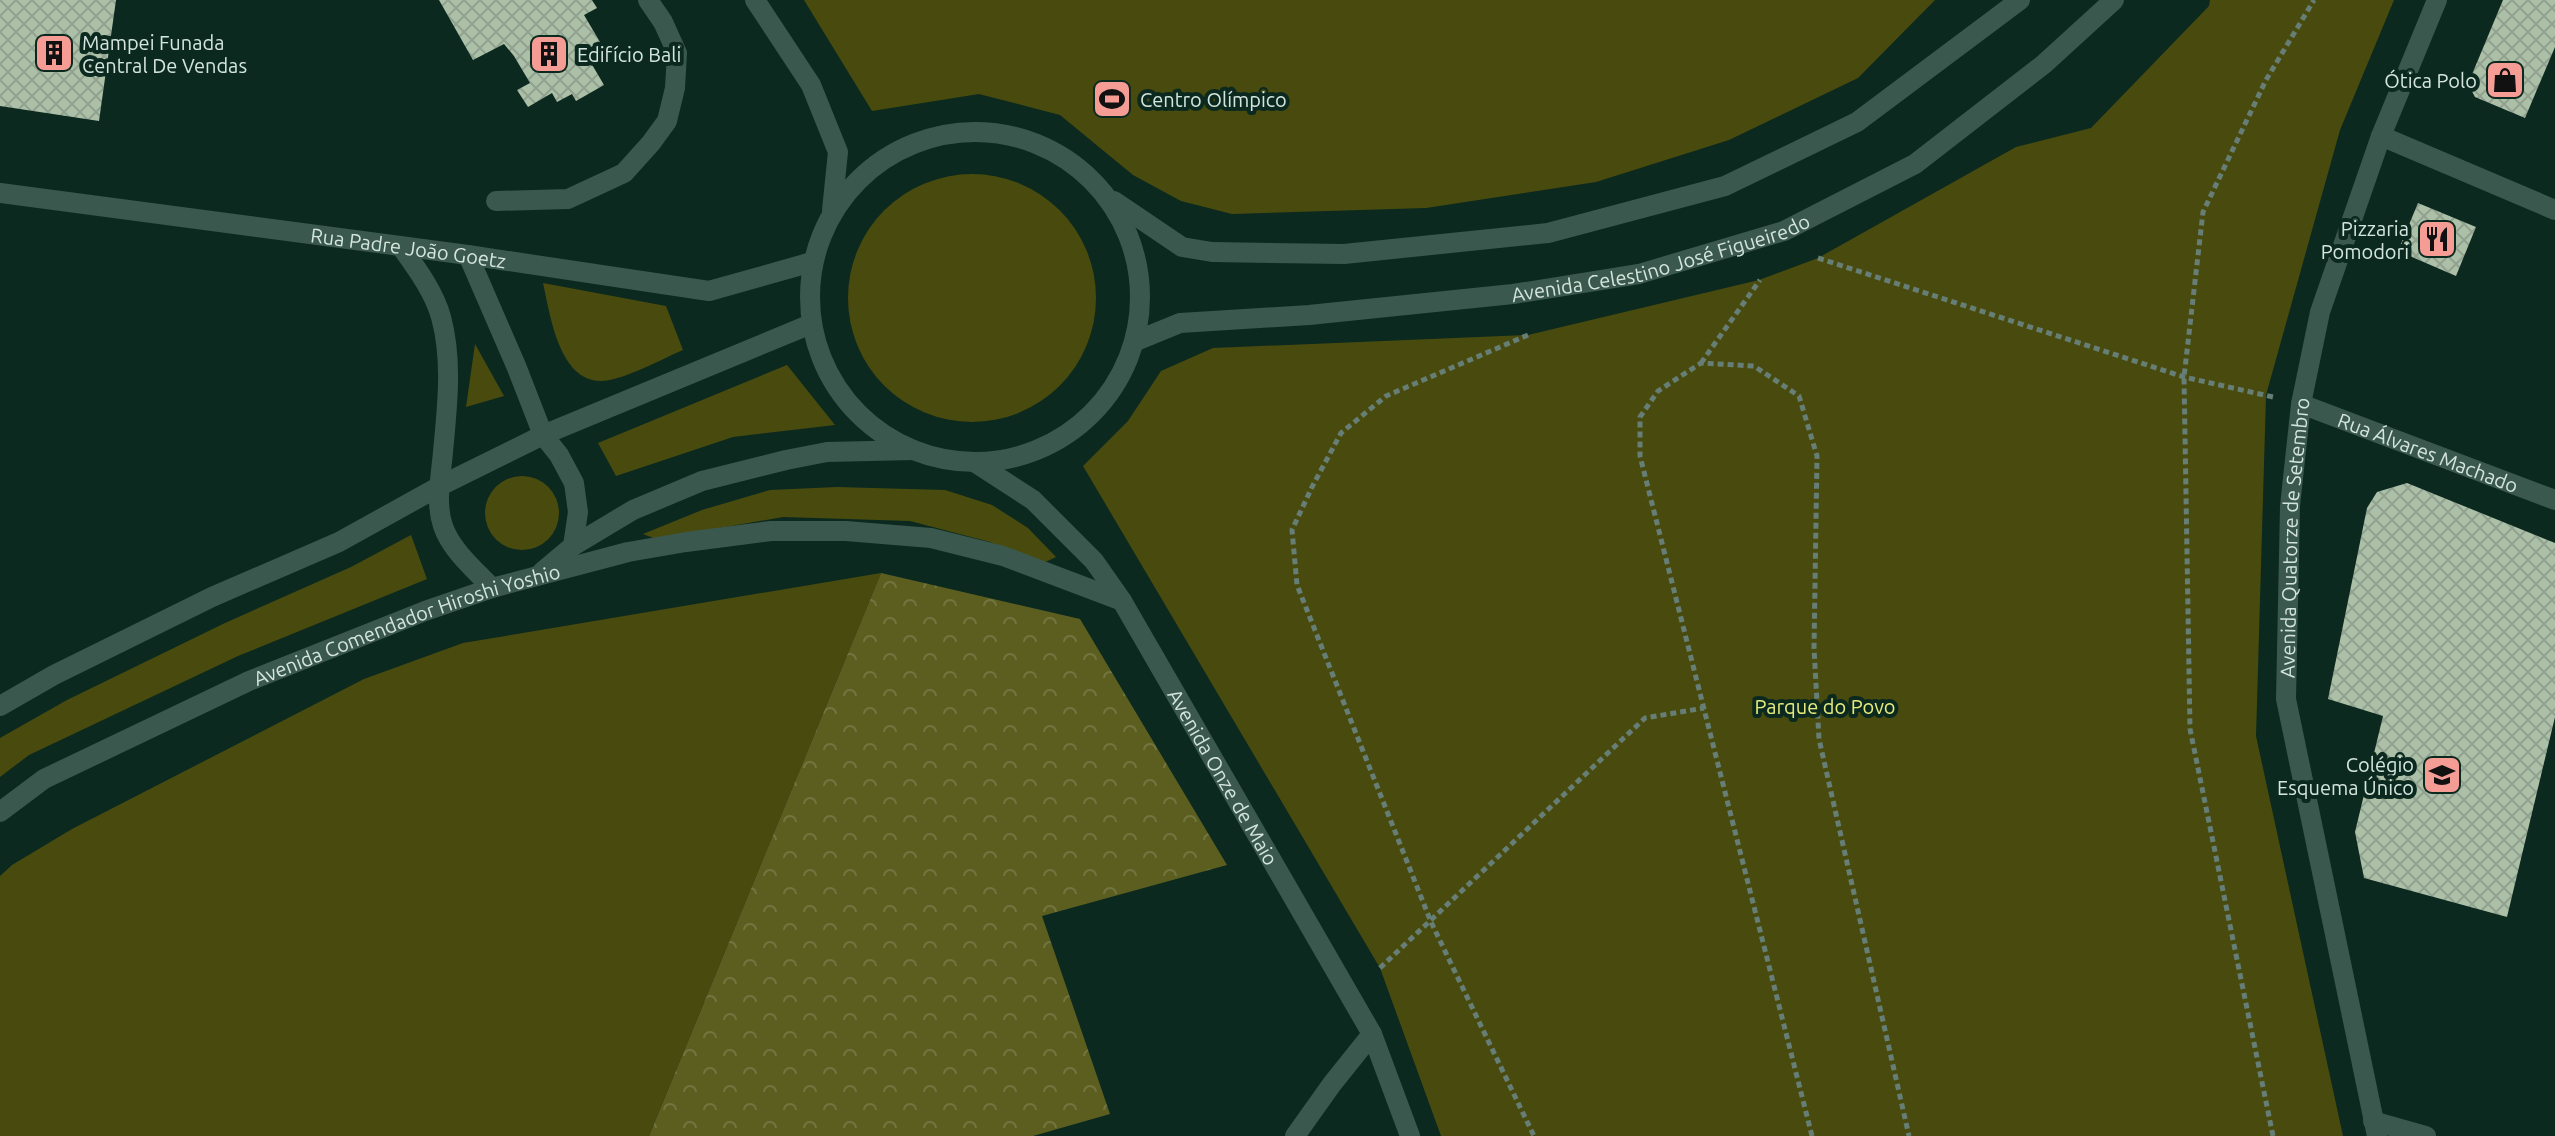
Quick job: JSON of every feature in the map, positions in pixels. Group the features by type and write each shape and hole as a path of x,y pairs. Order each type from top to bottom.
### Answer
{"street":[{"path":"496,201 568,199 624,173 651,143 667,121 675,88 677,53 663,22 648,0"},
{"path":"755,0 811,85 838,152 832,210 812,262 811,324 835,387 864,419 913,450 976,463 1023,456 1062,439 1106,400 1136,341 1142,292 1130,236 1109,197"},
{"path":"832,210 862,175 910,144 947,133 1005,133 1067,158 1109,197 1182,247 1212,252 1344,254 1548,233 1725,186 1844,129 1870,113 2020,0"},
{"name":"Avenida Celestino José Figueiredo","path":"1136,341 1180,323 1309,315 1513,294 1639,274 1784,231 1915,164 2044,64 2114,0"},
{"name":"Avenida Quatorze de Setembro","path":"2375,1128 2286,699 2290,506 2301,404 2320,312 2381,136 2437,0"},
{"path":"2381,136 2555,210"},
{"name":"Rua Padre João Goetz","path":"0,193 468,255 709,291 812,262"},
{"path":"402,248 424,279 441,316 447,354 447,410 439,506 443,526 454,546 492,588"},
{"path":"468,255 543,435 559,455 574,483 578,512 573,546"},
{"path":"0,706 54,675 212,597 339,542 440,486 543,435 811,324"},
{"name":"Rua Álvares Machado","path":"2301,404 2555,500"},
{"name":"Avenida Comendador Hiroshi Yoshio","path":"0,812 44,779 249,681 425,611 539,575 573,546 633,510 702,481 827,452 913,450"},
{"name":"Avenida Onze de Maio","path":"976,463 1033,500 1094,561 1122,601 1372,1034 1410,1136"},
{"path":"539,575 628,552 686,542 771,531 846,531 931,538 960,545 1003,556 1122,601"},
{"path":"1295,1136 1372,1034"},
{"path":"2375,1128 2426,1136"}],"path":[{"path":"2273,1136 2190,729 2184,377 2203,212 2266,80 2314,0"},
{"path":"1818,258 2184,377 2301,404"},
{"path":"1760,280 1701,363 1658,391 1640,417 1640,456 1812,1136"},
{"path":"1528,335 1386,396 1374,405 1341,433 1292,530 1297,585 1431,922 1534,1136"},
{"path":"1701,363 1754,366 1799,396 1817,456 1814,648 1819,739 1909,1136"},
{"path":"1380,968 1645,718 1704,708"}],"green space":[{"path":"804,0 1935,0 1858,78 1729,140 1596,182 1426,208 1232,214 1181,201 1133,175 1060,115 979,94 872,111"},
{"name":"Parque do Povo","path":"2210,0 2394,0 2340,130 2266,395 2256,736 2343,1136 1441,1136 1380,968 1083,466 1128,421 1161,371 1213,348 1528,335 1759,280 1818,258 2016,147 2091,128 2209,6"},
{"path":"972,174 1019,184 1041,195 1060,210 1075,229 1086,251 1096,298 1086,345 1075,367 1060,386 1041,401 1019,412 972,422 925,412 903,401 884,386 869,367 858,345 848,298 858,251 869,229 884,210 903,195 925,184"},
{"path":"543,283 666,306 683,350 614,379 596,381 582,375 570,365 562,350"},
{"path":"475,344 504,396 466,407"},
{"path":"787,365 835,425 733,437 616,476 598,443"},
{"path":"522,476 536,479 548,487 556,499 559,513 556,527 548,539 536,547 522,550 508,547 496,539 488,527 485,513 488,499 496,487 508,479"},
{"path":"837,487 945,490 992,505 1028,528 1056,557 1041,564 990,542 910,521 783,517 656,539 643,534 702,510 770,490"},
{"path":"411,535 427,579 238,656 29,755 0,777 0,738 67,700 225,623 351,567"},
{"path":"881,573 649,1136 0,1136 0,876 12,865 72,829 364,679 463,643"},
{"path":"881,573 1080,619 1227,865 1042,916 1110,1114 1033,1136 649,1136"}],"building":[{"name":"Mampei Funada Central De Vendas","path":"0,0 116,0 99,121 0,106"},
{"name":"Edifício Bali","path":"439,0 592,0 597,8 584,15 600,42 584,51 604,85 576,101 572,94 557,102 552,93 528,107 517,90 530,83 514,56 504,44 473,60"},
{"path":"2503,0 2555,0 2555,47 2525,118 2475,97 2468,84"},
{"name":"Pizzaria Pomodori","path":"2418,203 2476,227 2456,276 2398,251"},
{"name":"Colégio Esquema Único","path":"2407,483 2555,543 2555,717 2507,917 2364,878 2355,832 2383,716 2328,699 2367,508 2377,492"}],"place":[{"name":"Mampei Funada Central De Vendas","path":"54,53"},
{"name":"Edifício Bali","path":"549,54"},
{"name":"Ótica Polo","path":"2505,80"},
{"name":"Centro Olímpico","path":"1112,99"},
{"name":"Pizzaria Pomodori","path":"2437,239"},
{"name":"Colégio Esquema Único","path":"2442,775"}]}
